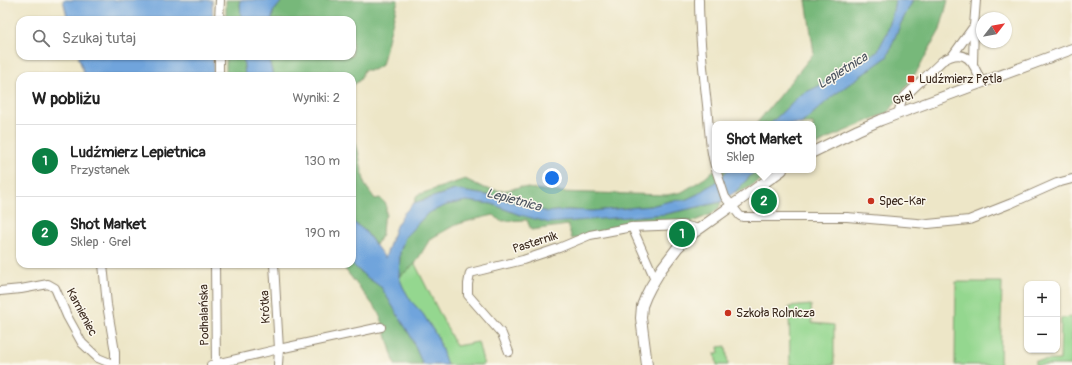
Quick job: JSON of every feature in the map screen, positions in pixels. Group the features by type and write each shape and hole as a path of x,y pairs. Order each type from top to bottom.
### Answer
{"street":[{"path":"219,16 220,0"},
{"path":"699,0 699,22 712,152"},
{"path":"973,63 976,0"},
{"path":"898,114 902,99 942,61 952,55 974,26"},
{"name":"Grel","path":"816,151 858,130 898,114 1072,50"},
{"path":"952,55 965,57 973,63 981,84"},
{"path":"219,60 219,72"},
{"path":"717,173 725,197 740,216 744,217 847,217 928,224 969,220 1057,183 1072,179"},
{"path":"647,365 641,314 646,296 655,279 678,247 729,203 777,173"},
{"name":"Pasternik","path":"509,352 502,334 468,295 470,274 523,260 559,248 590,235 632,227 684,225 699,229"},
{"path":"632,227 655,279"},
{"name":"Kamieniec","path":"0,291 48,284 55,288 67,316 82,342 98,358 115,365 115,352 106,306 103,268"},
{"name":"Podhalańska","path":"215,268 215,364"},
{"name":"Krótka","path":"274,268 279,349 278,365"},
{"path":"215,364 381,327"}],"green space":[{"path":"226,0 240,0 241,16 226,16"},
{"path":"283,0 398,0 382,65 373,70 364,70 360,80 356,83 356,72 272,72 269,60 356,60 356,16 272,16 273,12"},
{"path":"806,0 895,0 887,33 877,52 819,86 800,95 773,121 758,121 814,53"},
{"path":"913,0 948,0 940,30 917,71 889,112 829,138 816,145 816,121 804,121 834,95 887,57 900,25"},
{"path":"226,60 243,60 245,72 226,72"},
{"path":"356,144 365,185 375,199 380,198 386,204 386,215 383,221 382,234 376,245 365,231 356,224"},
{"path":"712,172 712,173 725,173 715,183 685,200 670,201 651,206 592,211 567,210 547,212 492,196 455,190 414,203 417,195 465,179 484,188 502,191 520,187 557,192 667,195 682,192 705,178"},
{"path":"753,173 770,173 744,190 735,192"},
{"path":"466,201 492,204 517,214 614,218 666,214 721,202 719,208 712,214 692,222 641,224 572,239 568,225 531,230 527,220 500,221 494,215 476,219 455,225 430,239 415,264 399,277 400,252 405,237 428,213 447,205"},
{"path":"415,264 456,346 478,342 484,365 447,365 438,338 423,314 411,301 399,277"},
{"path":"344,268 356,268 381,287 410,335 423,365 395,365 380,314"},
{"path":"956,282 1002,282 1000,365 955,365"},
{"path":"811,305 812,323 834,325 834,365 790,365 789,307"},
{"path":"1072,317 1072,365 1035,365 1035,361 1060,360 1061,318"},
{"path":"726,346 728,365 717,365 715,353 719,353 718,347"}],"water":[{"path":"63,0 212,0 213,16 67,16"},
{"path":"240,0 283,0 273,12 272,16 241,16"},
{"path":"895,0 913,0 900,25 887,57 834,95 804,121 773,121 800,95 819,86 877,52 887,33"},
{"path":"79,60 213,60 213,72 84,72"},
{"path":"243,60 269,60 272,72 245,72"},
{"path":"725,173 753,173 735,192 721,202 666,214 549,223 517,214 492,204 466,201 447,205 428,213 405,237 400,252 399,277 411,301 423,314 438,338 447,365 423,365 410,335 381,287 356,268 356,224 365,231 385,258 396,226 404,213 414,203 455,190 492,196 547,212 567,210 592,211 651,206 670,201 685,200 715,183"}],"place":[{"name":"Ludźmierz Pętla","path":"911,79"},
{"name":"Shot Market","path":"764,201"},
{"name":"Spec-Kar","path":"871,201"},
{"name":"Ludźmierz Lepietnica","path":"682,234"},
{"name":"Szkoła Rolnicza","path":"728,313"}],"water label":[{"name":"Lepietnica","path":"842,70"},
{"name":"Lepietnica","path":"514,199"}]}
